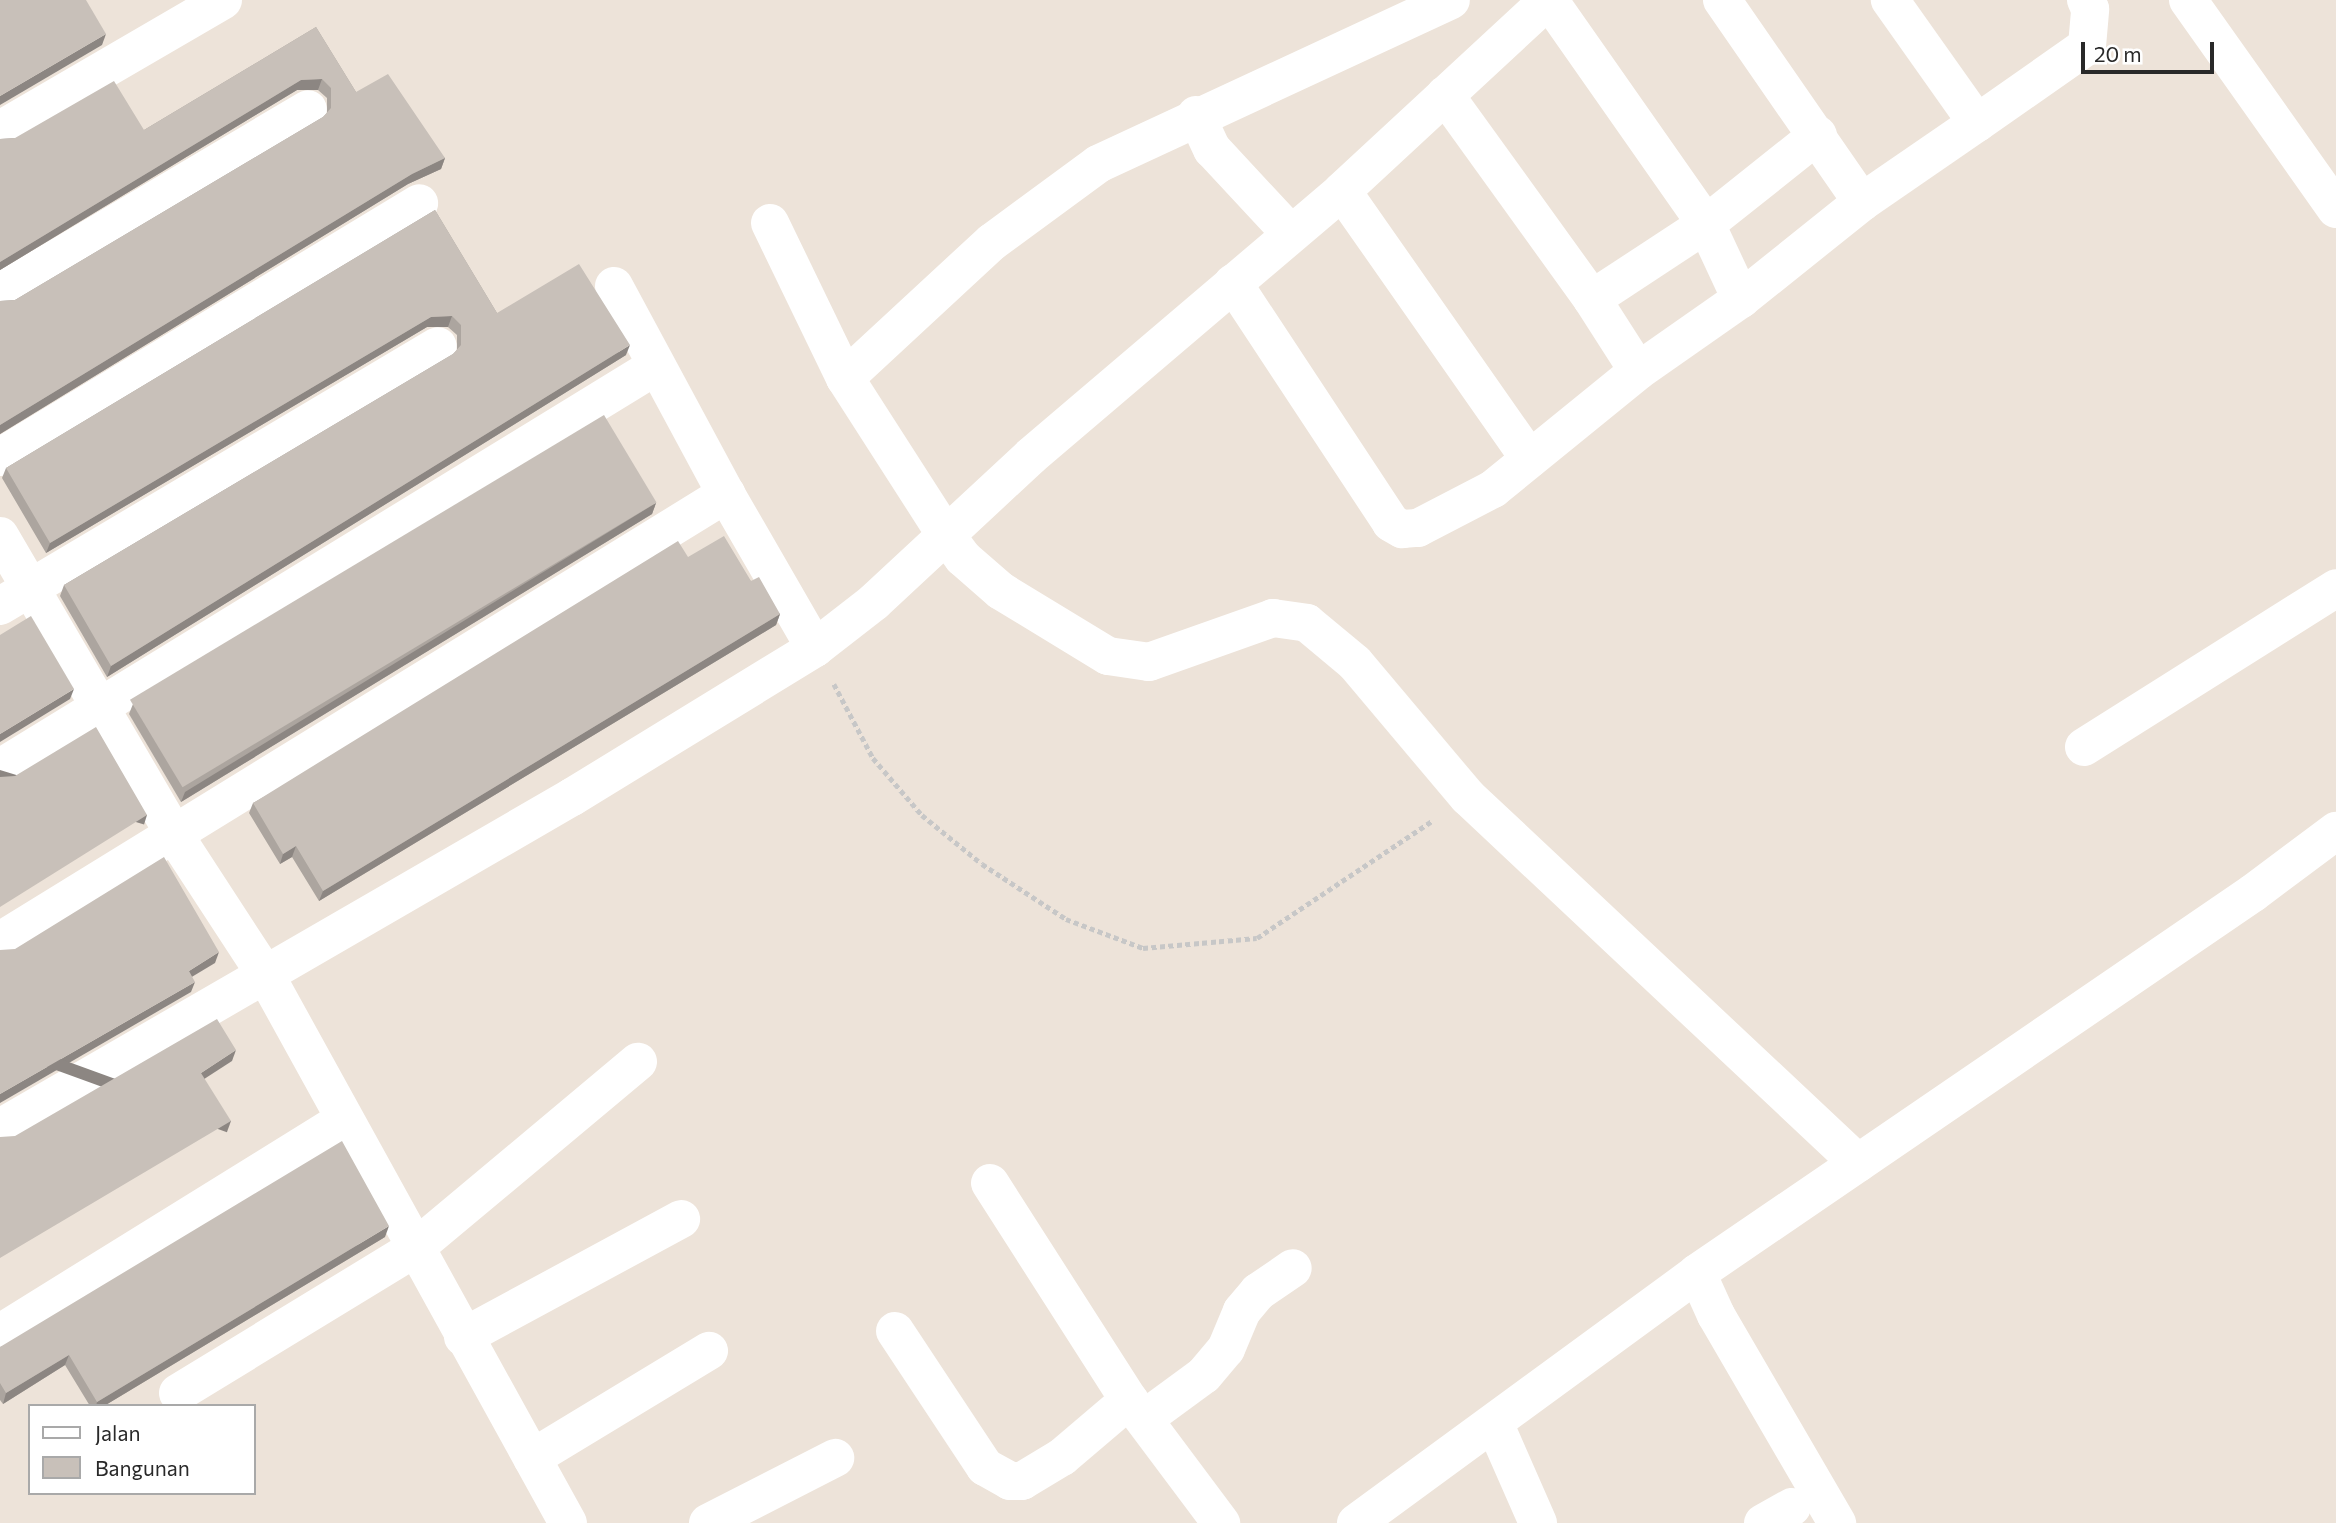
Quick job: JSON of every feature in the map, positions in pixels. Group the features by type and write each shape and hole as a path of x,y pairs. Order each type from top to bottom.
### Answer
{"street":[{"path":"0,130 223,0"},
{"path":"845,378 1003,234 1098,164 1196,115 1451,0"},
{"path":"0,1128 572,797 815,648 874,602 945,534 1289,232 1342,191 1548,0 1706,224 1741,299"},
{"path":"1722,0 1862,202"},
{"path":"1890,0 1976,123"},
{"path":"1233,283 1391,523 1402,528 1418,528 1493,489 1638,371 1741,299 1862,202 2087,46 2090,9 2086,0"},
{"path":"2188,0 2336,209"},
{"path":"1445,96 1592,299 1638,371"},
{"path":"0,292 308,109"},
{"path":"1196,115 1212,149 1289,232"},
{"path":"1592,299 1706,224 1818,135"},
{"path":"1342,191 1530,459"},
{"path":"0,457 419,202"},
{"path":"770,223 845,378 945,534 963,558 1001,591 1108,656 1149,662 1273,618 1307,623 1355,663 1468,797 1858,1163"},
{"path":"614,286 726,494 815,648"},
{"path":"15,596 438,346"},
{"path":"0,768 656,366"},
{"path":"0,941 175,836 726,494"},
{"path":"0,537 15,596 99,708 175,836 265,974 414,1250 568,1523"},
{"path":"2084,747 2336,588"},
{"path":"1356,1523 1495,1425 1697,1273 2336,831"},
{"path":"178,1392 414,1250 638,1062"},
{"path":"0,1333 343,1120"},
{"path":"990,1183 1136,1409 1221,1523"},
{"path":"463,1336 681,1219"},
{"path":"895,1331 985,1467 1010,1481 1022,1481 1136,1409 1204,1375 1226,1349 1242,1311 1258,1292 1293,1268"},
{"path":"1697,1273 1716,1315 1837,1523"},
{"path":"532,1458 709,1351"},
{"path":"1495,1425 1538,1523"},
{"path":"708,1523 835,1458"}],"path":[{"path":"815,648 873,758 922,815 982,864 1066,919 1143,947 1257,938 1468,797"}],"building":[{"path":"0,0 86,0 106,34 0,96"},
{"path":"316,27 356,92 388,74 445,158 412,174 0,425 0,301 15,300 323,117 331,108 331,88 322,79 301,80 0,262 0,139 15,138 114,81 144,130"},
{"path":"435,210 497,313 579,264 630,345 111,666 64,585 453,354 461,345 461,325 452,316 431,317 50,543 6,468"},
{"path":"604,415 657,502 183,787 130,700"},
{"path":"724,536 751,581 759,577 780,614 323,891 296,846 283,854 253,803 678,541 688,557"},
{"path":"31,616 74,689 0,734 0,635"},
{"path":"96,727 147,815 0,907 0,777 15,776"},
{"path":"164,857 219,952 189,971 195,982 0,1094 0,950 15,949"},
{"path":"217,1019 236,1050 201,1073 231,1121 0,1258 0,1137 15,1136"},
{"path":"342,1141 389,1226 97,1402 69,1355 6,1393 0,1383 0,1347"}]}
